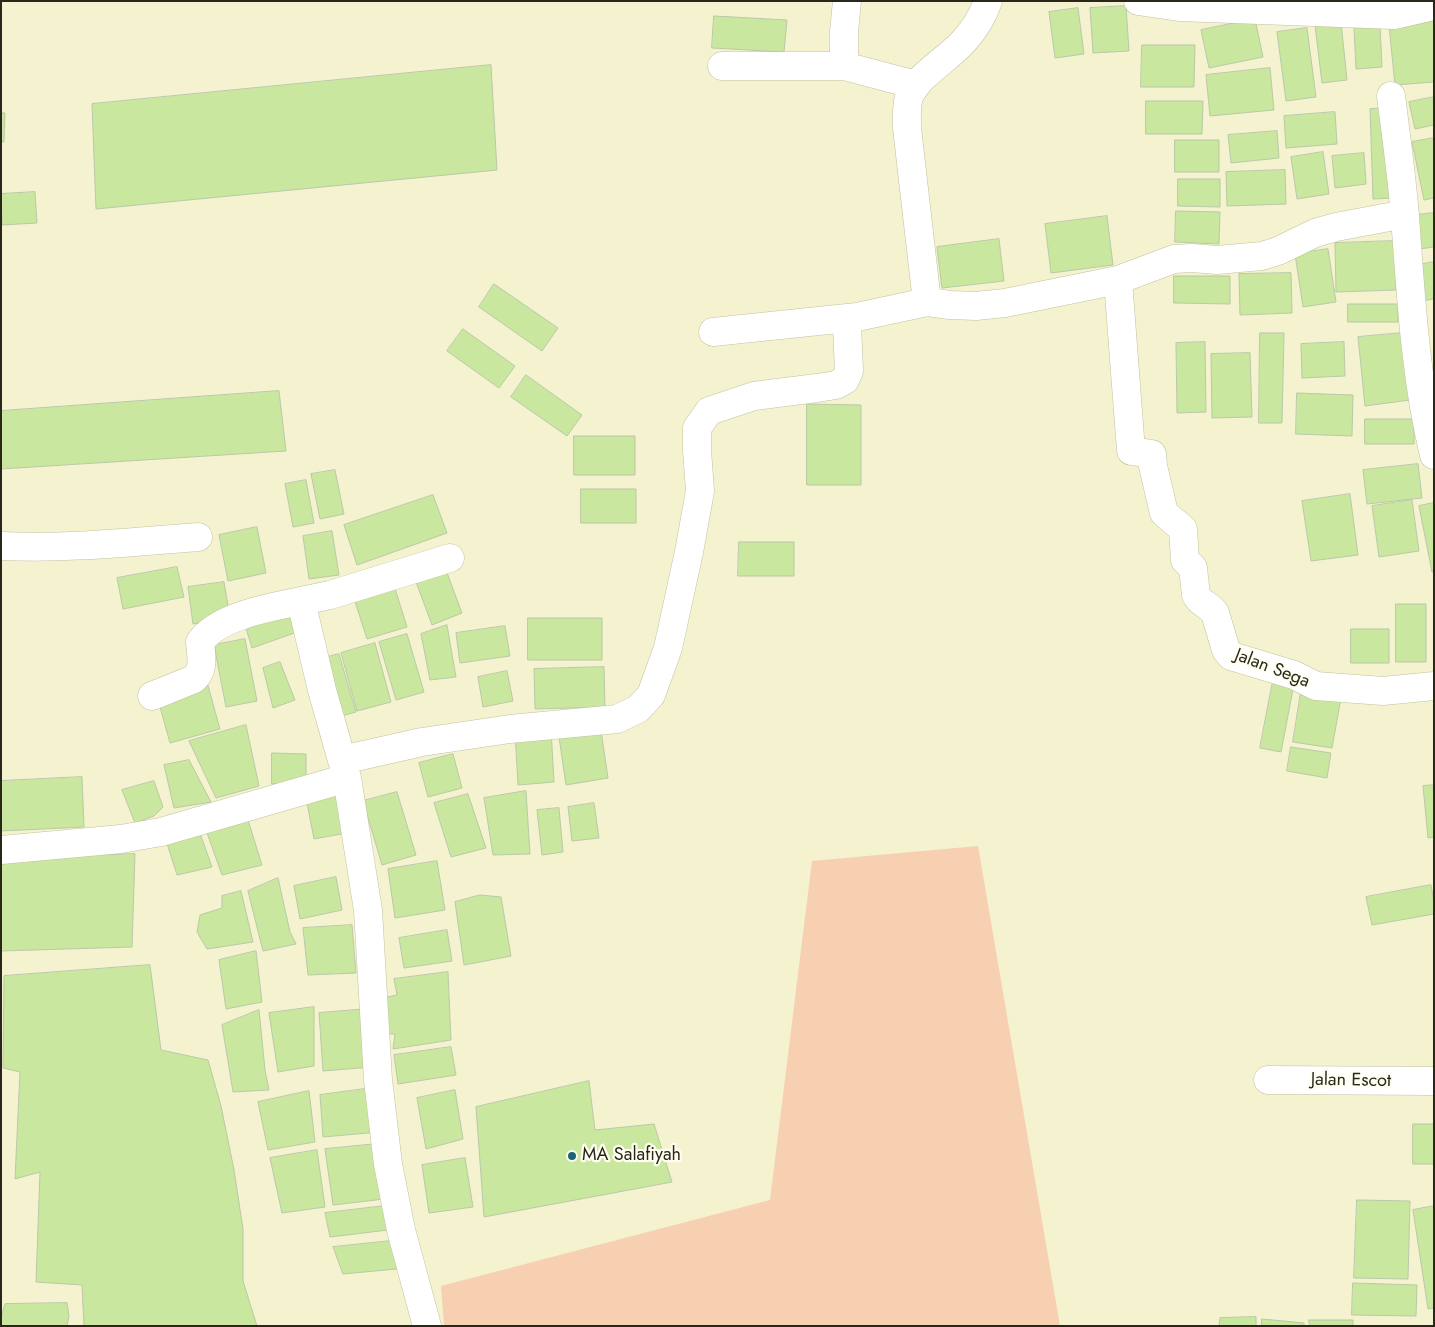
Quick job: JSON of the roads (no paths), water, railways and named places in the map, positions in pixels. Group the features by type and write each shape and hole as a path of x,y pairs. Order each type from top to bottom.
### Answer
{"street":[{"path":"844,66 844,32 848,1"},
{"path":"927,302 907,128 906,113 909,98 916,85 964,41 975,26 988,1"},
{"path":"1138,1 1179,7 1384,8 1394,14 1434,6"},
{"path":"722,66 844,66 916,85"},
{"path":"1391,96 1405,214 1412,307 1425,420 1434,455"},
{"path":"713,332 857,317 927,302 976,306 1004,303 1118,280 1174,259 1217,260 1262,256 1278,251 1315,233 1336,227 1405,214"},
{"name":"Jalan Sega","path":"1118,280 1131,451 1152,454 1153,456 1153,466 1164,512 1182,529 1185,560 1193,568 1197,599 1215,613 1226,650 1230,656 1294,675 1316,686 1383,691 1434,686"},
{"path":"1,850 121,839 161,832 422,742 510,729 617,719 638,710 650,695 668,648 687,562 700,492 696,450 698,428 709,410 754,396 836,385 845,380 849,372 847,326 850,321 857,317"},
{"path":"1,546 35,548 90,546 198,537"},
{"path":"152,696 194,679 200,674 202,667 200,642 205,634 218,626 256,610 330,595 450,558"},
{"path":"301,601 322,690 344,769 368,910 378,1080 388,1164 401,1230 427,1326"},
{"name":"Jalan Escot","path":"1268,1080 1434,1081"}],"place":[{"name":"MA Salafiyah","path":"572,1156"}]}
